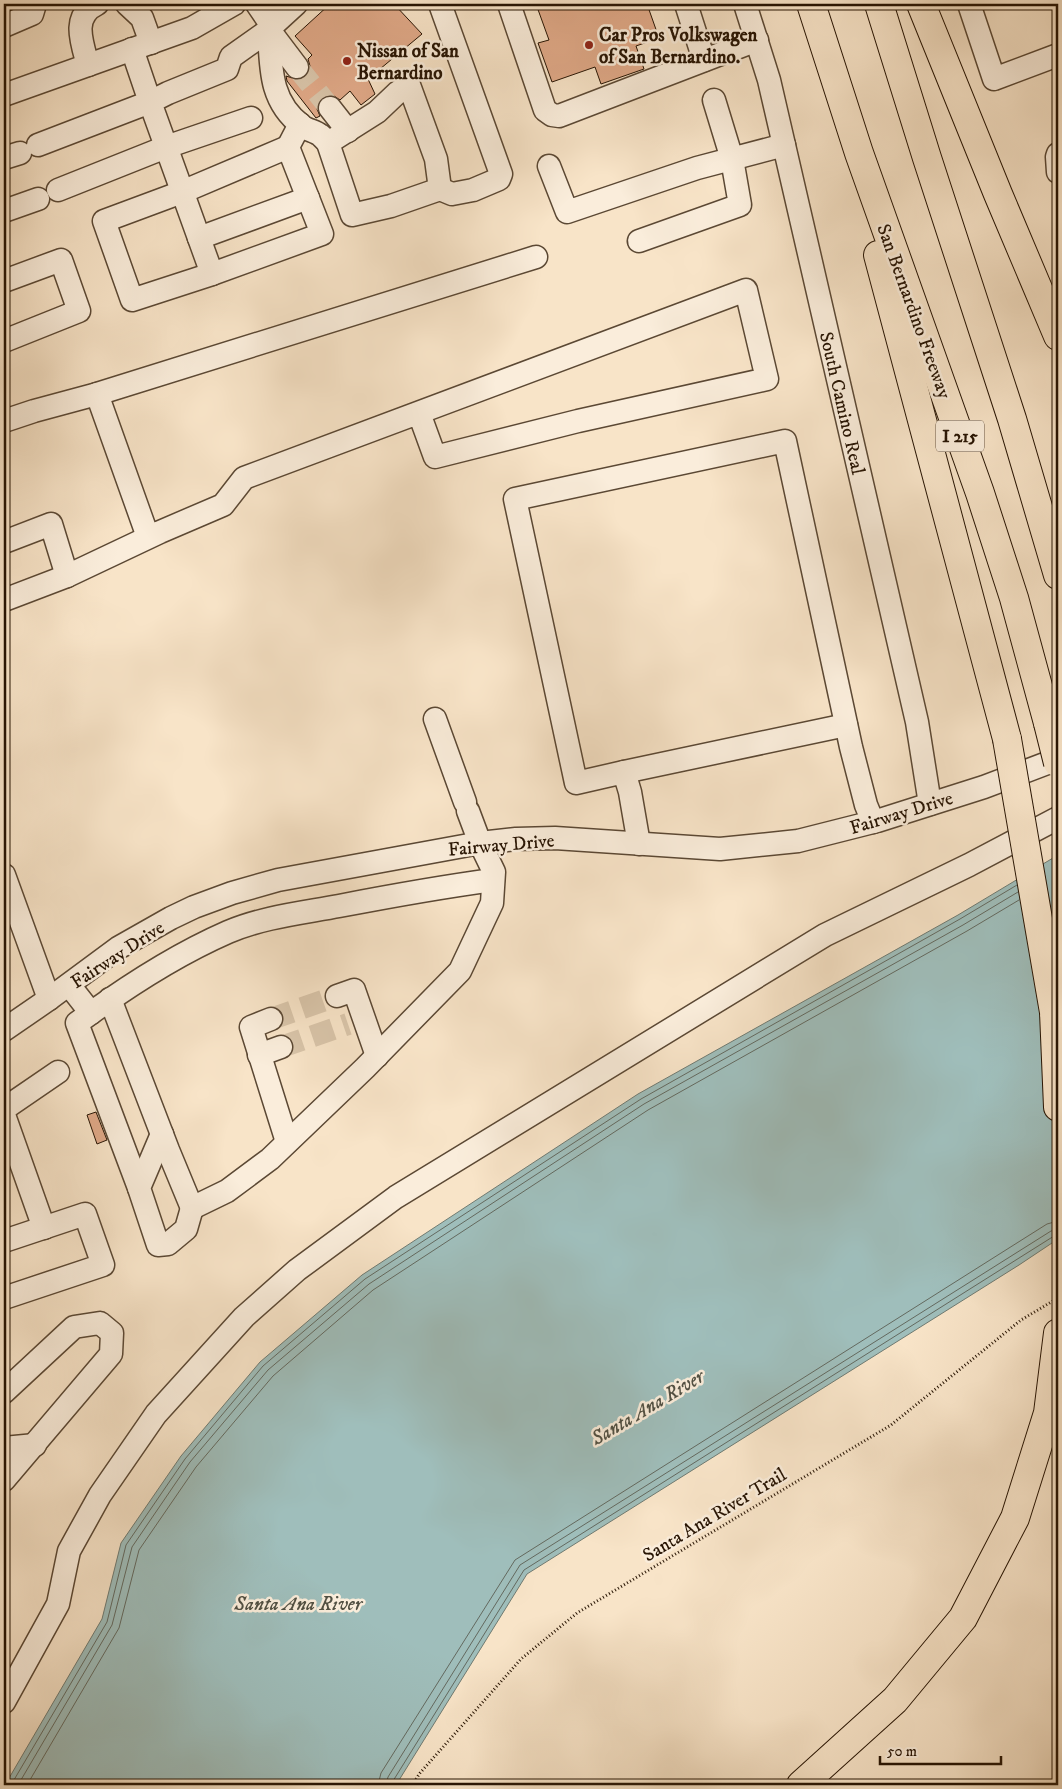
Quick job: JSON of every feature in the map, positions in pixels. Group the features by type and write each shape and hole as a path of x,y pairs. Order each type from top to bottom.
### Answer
{"highway":[{"name":"San Bernardino Freeway","path":"810,4 859,153 980,493 1014,598 1058,761"},
{"name":"I 215","path":"879,4 1012,419 1058,575"},
{"path":"921,4 1058,336"},
{"path":"859,153 876,246 1007,740 1058,1043"},
{"path":"1012,419 1058,530"},
{"path":"1054,1012 1058,1107"},
{"path":"801,1785 895,1700 963,1618 1015,1518 1048,1413 1058,1333"}],"street":[{"path":"4,26 28,17 32,14 35,4"},
{"path":"88,65 81,38 80,24 84,13 97,4"},
{"path":"127,4 142,18 141,46 150,102 212,274"},
{"path":"4,95 192,28 234,4"},
{"path":"257,4 270,28 297,67"},
{"path":"21,152 228,70 231,57 270,28 296,4"},
{"path":"270,28 272,79 284,107 303,128 320,134 328,143 352,215 391,206 440,189 452,194 474,190 499,179 501,174 440,4"},
{"path":"509,4 545,110 552,116 559,116 757,40"},
{"path":"686,4 704,60"},
{"name":"South Camino Real","path":"745,4 769,80 917,722 930,804"},
{"path":"969,4 994,79 1058,55"},
{"path":"328,143 377,112 397,93 409,85 436,158 440,189"},
{"path":"639,241 740,205 732,159 714,100"},
{"path":"330,108 348,131"},
{"path":"4,211 166,147 251,118"},
{"path":"288,147 322,234 212,274 132,300 104,221 182,192 288,147 300,124"},
{"path":"549,166 567,212 698,168 784,145"},
{"path":"1058,154 1058,172"},
{"path":"199,238 308,198"},
{"path":"4,421 97,394 536,257"},
{"path":"4,281 60,260 80,311 4,341"},
{"path":"4,600 67,576 223,505 244,478 746,290 767,379 578,421 435,457 419,413"},
{"path":"97,394 148,538"},
{"path":"846,725 576,783 514,499 784,441 846,725 866,805 873,822"},
{"path":"4,542 51,524 67,576"},
{"path":"192,1208 227,1191 270,1159 377,1056 460,971 492,903 494,872 480,843 435,719"},
{"name":"Fairway Drive","path":"4,1030 118,948 194,907 232,893 278,880 480,843 516,839 555,838 720,849 798,841 873,822 984,787 1058,761"},
{"path":"624,772 630,792 639,844"},
{"path":"4,1702 58,1604 69,1551 100,1495 156,1414 244,1317 297,1270 396,1197 826,935 969,865 1058,818"},
{"path":"4,875 49,999"},
{"path":"106,957 119,993 162,1134 192,1208 186,1229 168,1244 158,1245 77,1023 119,993 198,947 229,932 257,923 422,890 493,880"},
{"path":"69,985 91,1013"},
{"path":"337,996 354,990 356,1021 377,1056"},
{"path":"271,1019 251,1027 287,1142"},
{"path":"259,1055 281,1047"},
{"path":"4,1109 58,1072"},
{"path":"4,1115 44,1228"},
{"path":"138,1188 162,1134"},
{"path":"4,1241 85,1214 103,1265 4,1298"},
{"path":"4,1392 74,1327 100,1323 112,1333 111,1354 4,1480"},
{"path":"4,1448 35,1445"}],"path":[{"name":"Santa Ana River Trail","path":"412,1785 420,1773 520,1659 577,1613 891,1425 1022,1320 1058,1298"}],"water":[{"name":"Santa Ana River","path":"1058,855 1058,1239 527,1574 396,1785 5,1785 102,1619 121,1543 181,1456 260,1362 362,1275 638,1094 958,915"}],"building":[{"name":"Nissan of San Bernardino","path":"330,4 394,4 422,34 368,79 375,94 361,105 350,91 340,100 328,95 318,103 317,109 320,116 316,118 287,81 286,76 299,80 309,73 308,59 312,55 295,36"},
{"name":"Car Pros Volkswagen of San Bernardino.","path":"536,4 647,4 659,38 636,46 644,69 601,84 595,67 552,82 538,43 549,40"},
{"path":"96,1112 107,1140 97,1144 87,1115"}],"tunnel":[{"path":"297,67 330,108"},
{"path":"271,1019 337,996"},
{"path":"281,1047 348,1024"}],"place":[{"name":"Car Pros Volkswagen of San Bernardino.","path":"589,45"},
{"name":"Nissan of San Bernardino","path":"347,61"}]}
